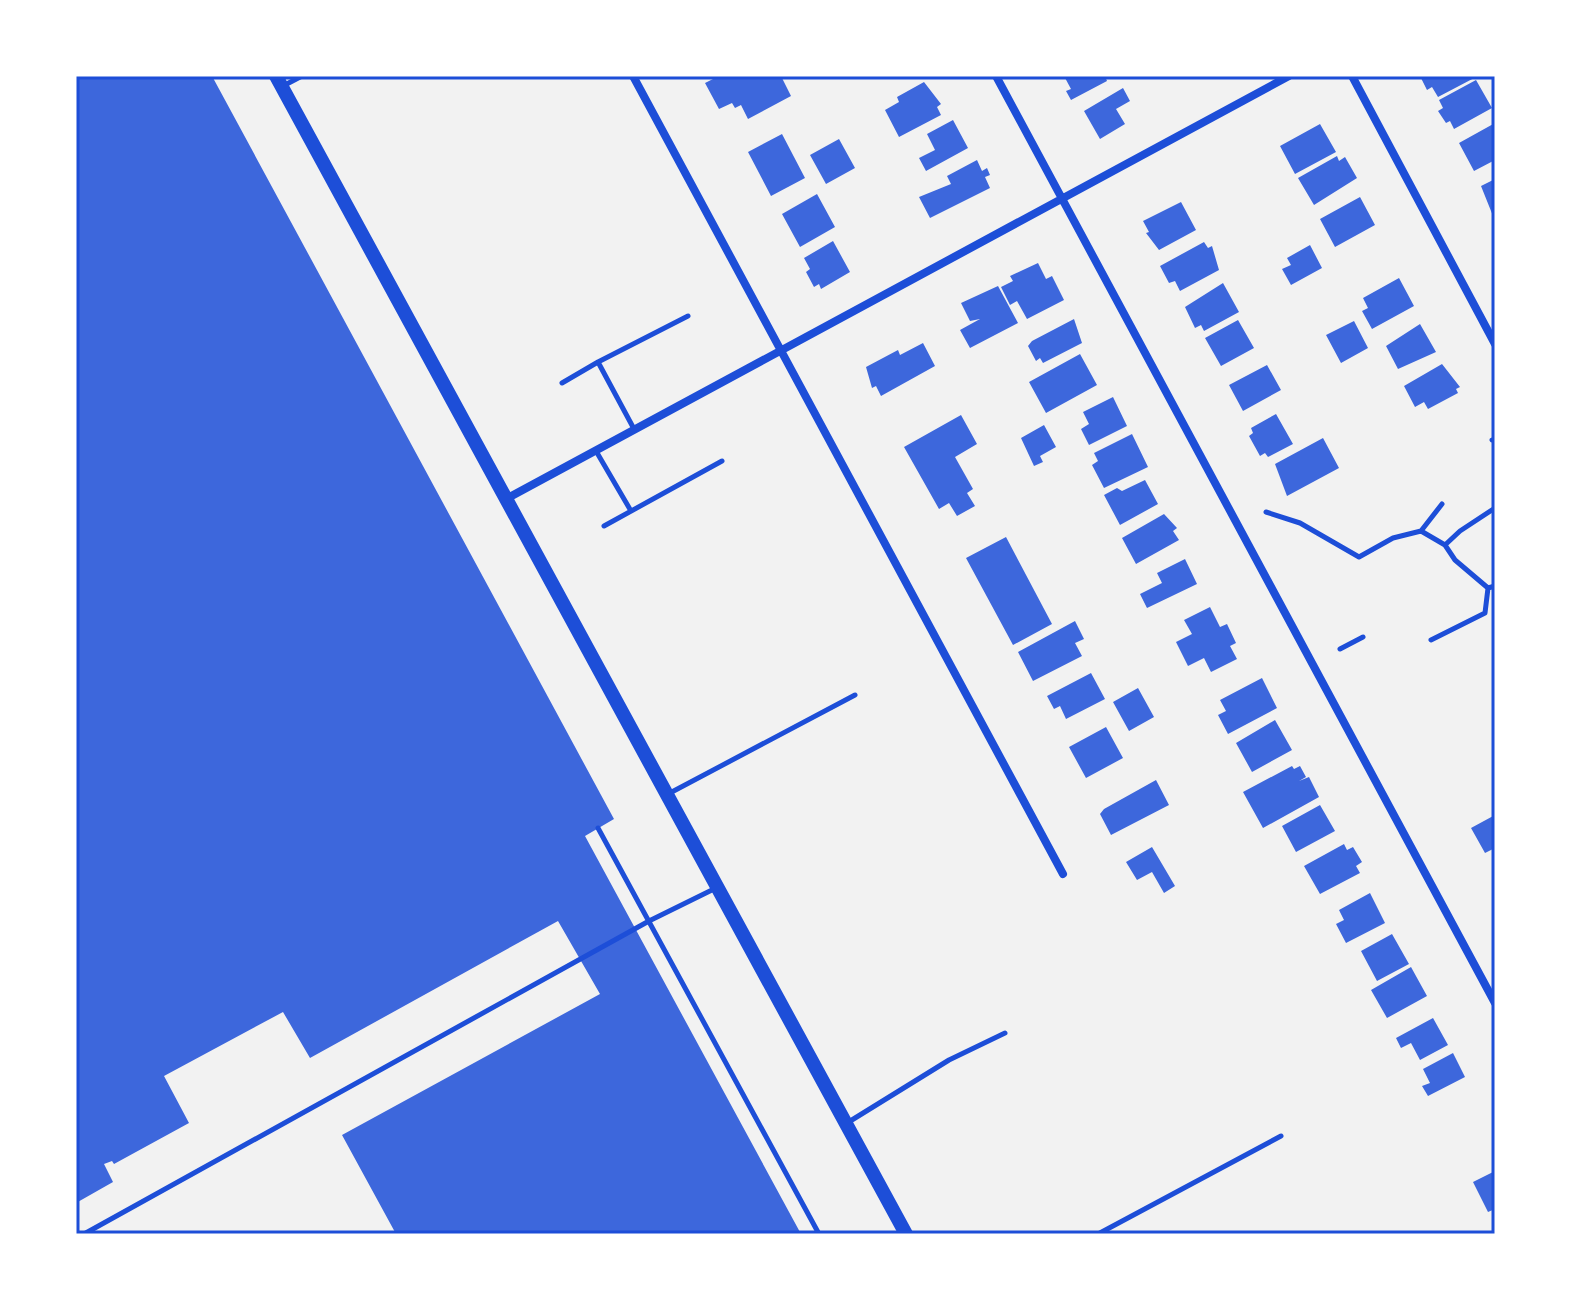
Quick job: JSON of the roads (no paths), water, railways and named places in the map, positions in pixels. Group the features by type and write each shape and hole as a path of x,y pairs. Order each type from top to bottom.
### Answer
{"street":[{"path":"633,76 1063,874"},
{"path":"996,76 1495,1003"},
{"path":"506,499 1289,76"},
{"path":"1352,76 1495,344"},
{"path":"279,82 906,1234"}],"lane":[{"path":"279,82 302,76"},
{"path":"562,383 688,316"},
{"path":"598,362 634,430"},
{"path":"596,451 631,511"},
{"path":"604,526 722,461"},
{"path":"667,794 855,695"},
{"path":"598,828 819,1234"},
{"path":"84,1234 649,921 717,887"},
{"path":"846,1124 949,1060 1005,1033"},
{"path":"1098,1234 1281,1136"}]}
